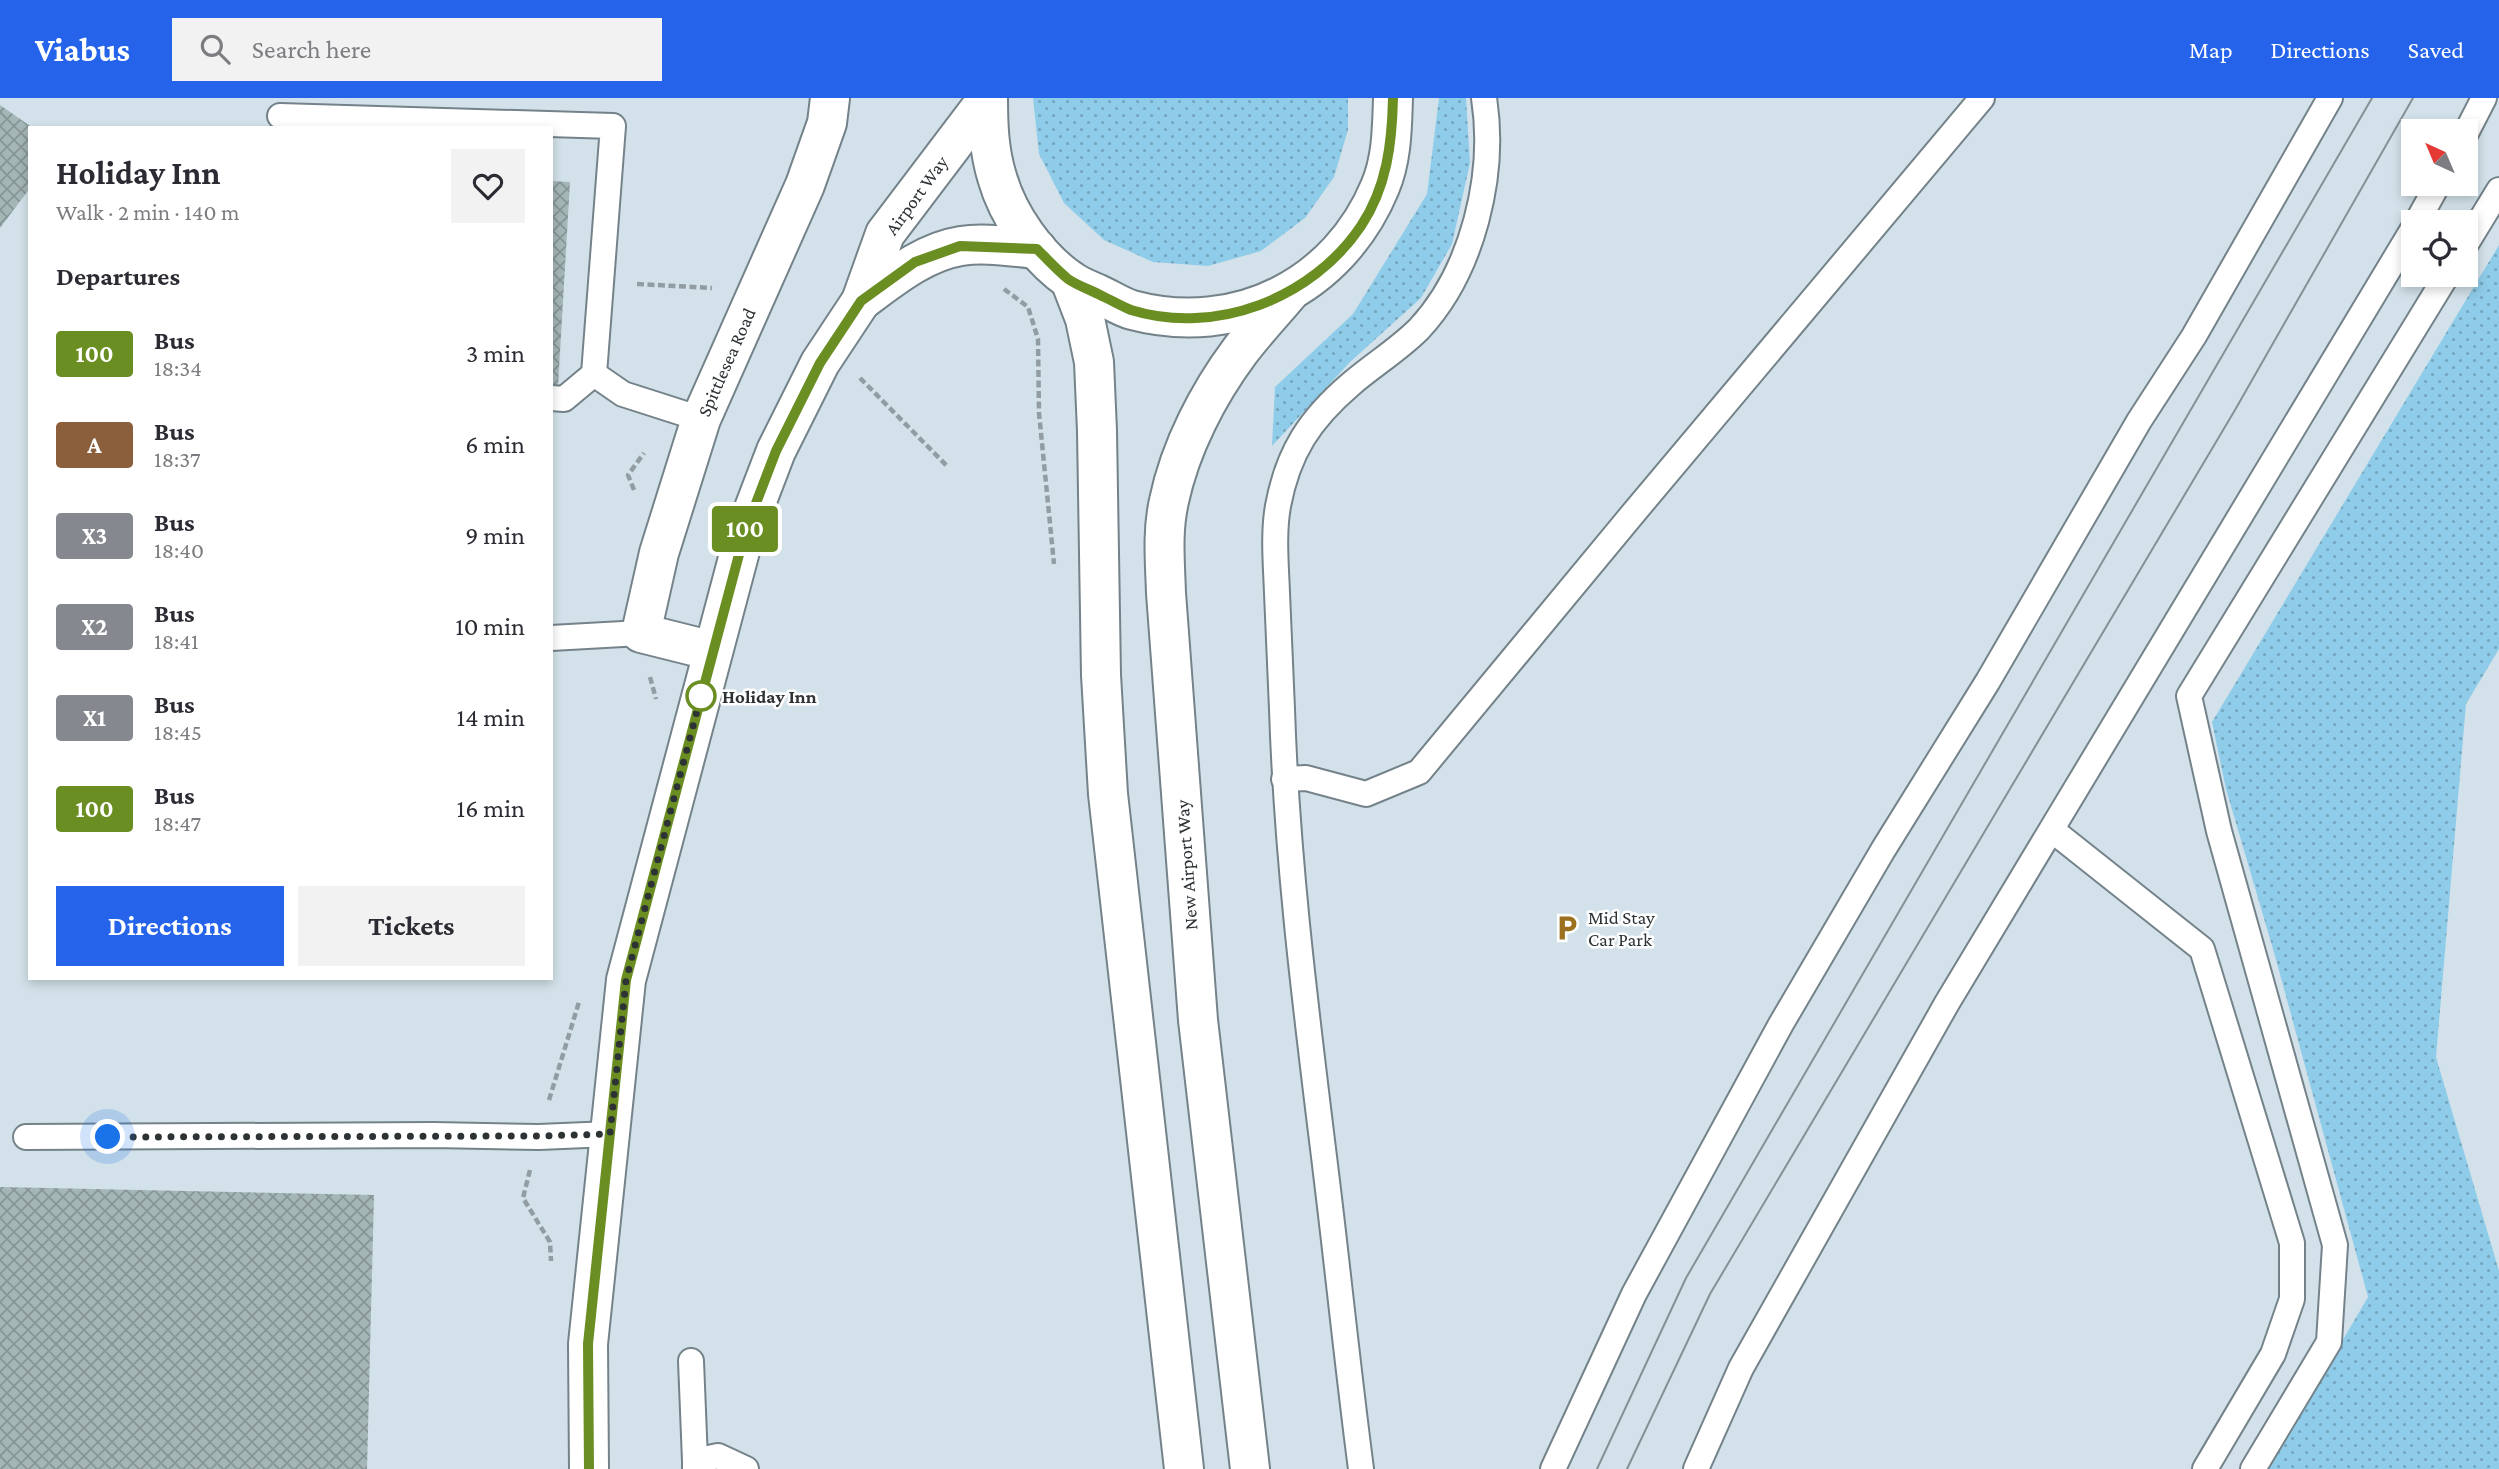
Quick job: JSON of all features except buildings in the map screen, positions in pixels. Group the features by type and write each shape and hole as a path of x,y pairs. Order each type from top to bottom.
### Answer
{"main road":[{"name":"Spittlesea Road","path":"641,634 659,553 701,419 805,185 827,123 830,98"},
{"path":"988,98 988,138 997,178 1013,216 1037,249 1070,280 1130,309 1172,318 1216,317 1258,306 1289,293 1333,260 1362,225 1381,185 1392,142 1393,98"},
{"name":"Airport Way","path":"589,1469 588,1344 626,980 745,532 776,451 830,348 861,301 885,234 988,98"},
{"name":"Airport Way","path":"861,301 915,262 960,246 1037,249"},
{"path":"1070,280 1085,319 1094,362 1101,674 1108,794 1184,1469"},
{"name":"New Airport Way","path":"1250,1469 1198,1020 1164,540 1168,502 1183,452 1214,391 1240,351 1289,293"},
{"path":"641,634 713,651"}],"lane":[{"path":"1361,1469 1309,1039 1284,779 1276,560 1278,508 1296,446 1327,407 1420,327 1443,296 1466,253 1479,213 1488,155 1484,98"},
{"path":"1284,779 1306,779 1366,794 1419,772 1982,98"},
{"path":"1553,1469 1634,1294 1774,1035 1883,850 1988,681 2093,498 2193,336 2330,98"},
{"path":"2473,119 2484,98"},
{"path":"280,116 612,126 594,374 564,399 553,398"},
{"path":"2478,224 2499,190"},
{"path":"1696,1469 1741,1368 1998,914 2052,830 2401,249"},
{"path":"2253,1469 2329,1342 2335,1245 2220,831 2189,695 2440,287"},
{"path":"594,374 623,394 701,419"},
{"path":"553,638 641,634"},
{"path":"2052,830 2202,949 2292,1243 2292,1299 2273,1354 2205,1469"},
{"path":"26,1137 610,1134"},
{"path":"691,1361 695,1465 718,1456 746,1469"}],"path":[{"path":"601,283 719,288"},
{"path":"1002,288 1028,307 1038,339 1039,413 1056,588 1099,588"},
{"path":"830,348 947,466"}],"shaded area":[{"path":"1033,98 1348,98 1348,130 1334,177 1305,218 1261,251 1208,266 1153,262 1104,240 1064,203 1039,154"},
{"path":"1439,98 1466,98 1470,163 1452,244 1421,298 1350,362 1272,446 1275,387 1353,314 1427,194"},
{"path":"2499,245 2499,649 2466,704 2436,1057 2499,1271 2499,1469 2267,1469 2368,1297 2275,956 2226,789 2212,722 2474,287 2478,287 2478,280"}],"tram line":[{"path":"1597,1469 1686,1278 2372,98"},
{"path":"1627,1469 1710,1294 2235,410 2413,98"}],"bus line":[{"name":"100","path":"589,1469 588,1344 626,980 745,532 776,451 820,363 861,301 915,262 960,246 1037,249 1070,280 1130,309 1172,318 1216,317 1258,306 1289,293 1333,260 1362,225 1381,185 1392,142 1393,98"}],"place":[{"name":"Holiday Inn","path":"701,696"},
{"name":"Mid Stay Car Park","path":"1567,928"}],"route":[{"path":"108,1137 610,1134 626,980 701,696"}]}
